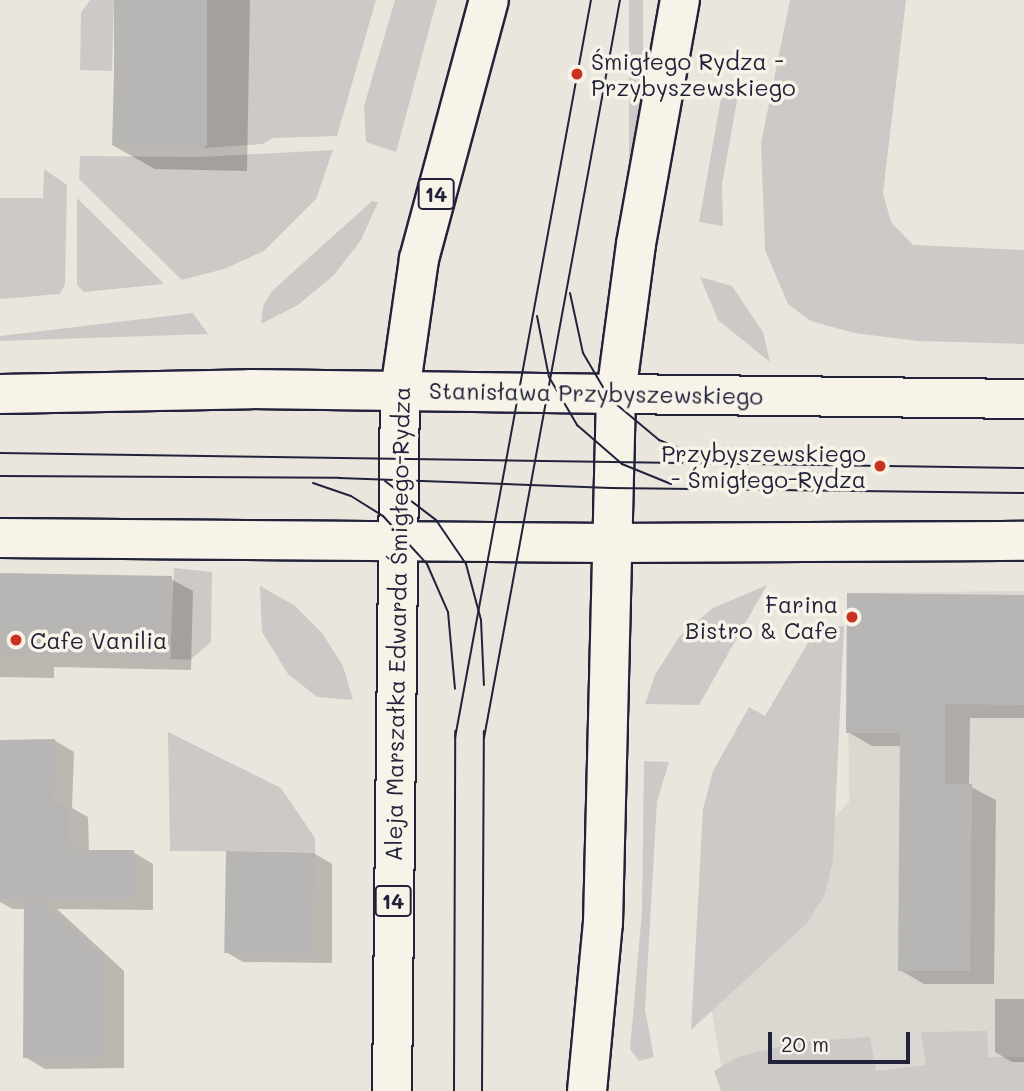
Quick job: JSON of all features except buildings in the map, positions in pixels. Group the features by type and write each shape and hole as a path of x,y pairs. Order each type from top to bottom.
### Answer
{"main road":[{"name":"Aleja Marszałka Edwarda Śmigłego-Rydza","path":"392,1091 395,541 400,391 419,258 489,0"},
{"path":"587,1091 603,923 610,543 616,394 638,235 680,0"},
{"name":"Stanisława Przybyszewskiego","path":"0,394 400,391 1024,398"},
{"path":"0,538 610,543 1024,541"}],"shaded area":[{"path":"90,0 114,0 112,71 80,70 81,13"},
{"path":"207,0 376,0 337,136 273,138 263,144 204,148"},
{"path":"395,0 437,0 396,152 366,142 364,106"},
{"path":"629,0 643,0 643,207 629,207"},
{"path":"790,0 906,0 883,193 891,222 913,245 1024,250 1024,344 918,341 854,333 811,321 788,304 765,250 761,143"},
{"path":"723,87 739,90 722,184 723,226 699,222"},
{"path":"333,150 316,199 264,251 224,269 182,280 79,179 80,156 200,157"},
{"path":"44,169 67,185 65,284 60,294 0,299 0,198 43,198"},
{"path":"77,198 164,284 84,292 77,285"},
{"path":"372,201 378,202 361,240 334,275 298,305 261,324 263,306 272,291"},
{"path":"700,277 732,286 763,332 770,362 718,320"},
{"path":"193,313 208,334 0,341 0,336"},
{"path":"174,568 212,572 211,642 190,660 170,659"},
{"path":"767,585 699,705 645,704 655,675 679,637 713,608"},
{"path":"260,586 294,605 322,633 343,666 353,700 317,697 288,674 262,632"},
{"path":"1024,591 1024,1091 726,1091 701,954 849,802 847,593"},
{"path":"844,626 833,861 824,896 807,923 691,1030 703,809 713,771 749,707 765,716 816,629"},
{"path":"168,732 281,788 315,838 315,852 170,851"},
{"path":"644,761 669,762 657,801 645,1010 654,1057 639,1061 630,1049 642,911"},
{"path":"987,1031 988,1057 1024,1057 1024,1091 721,1091 714,1071 740,1056 802,1042 870,1037 876,1071 926,1065 921,1032"}],"tram line":[{"path":"455,738 591,0"},
{"path":"484,738 620,0"},
{"path":"570,293 583,353 610,399 659,440 706,459"},
{"path":"537,316 549,377 577,425 622,464 671,484"},
{"path":"0,453 1024,468"},
{"path":"0,476 339,478 611,488 1024,493"},
{"path":"385,481 436,520 466,564 481,620 484,685"},
{"path":"313,483 351,496 383,516 427,564 448,612 455,689"},
{"path":"454,1091 455,731"},
{"path":"482,1091 484,731"}],"place":[{"name":"Śmigłego Rydza - Przybyszewskiego","path":"577,74"},
{"name":"Przybyszewskiego - Śmigłego-Rydza","path":"880,466"},
{"name":"Farina Bistro & Cafe","path":"852,617"},
{"name":"Cafe Vanilia","path":"16,640"}]}
